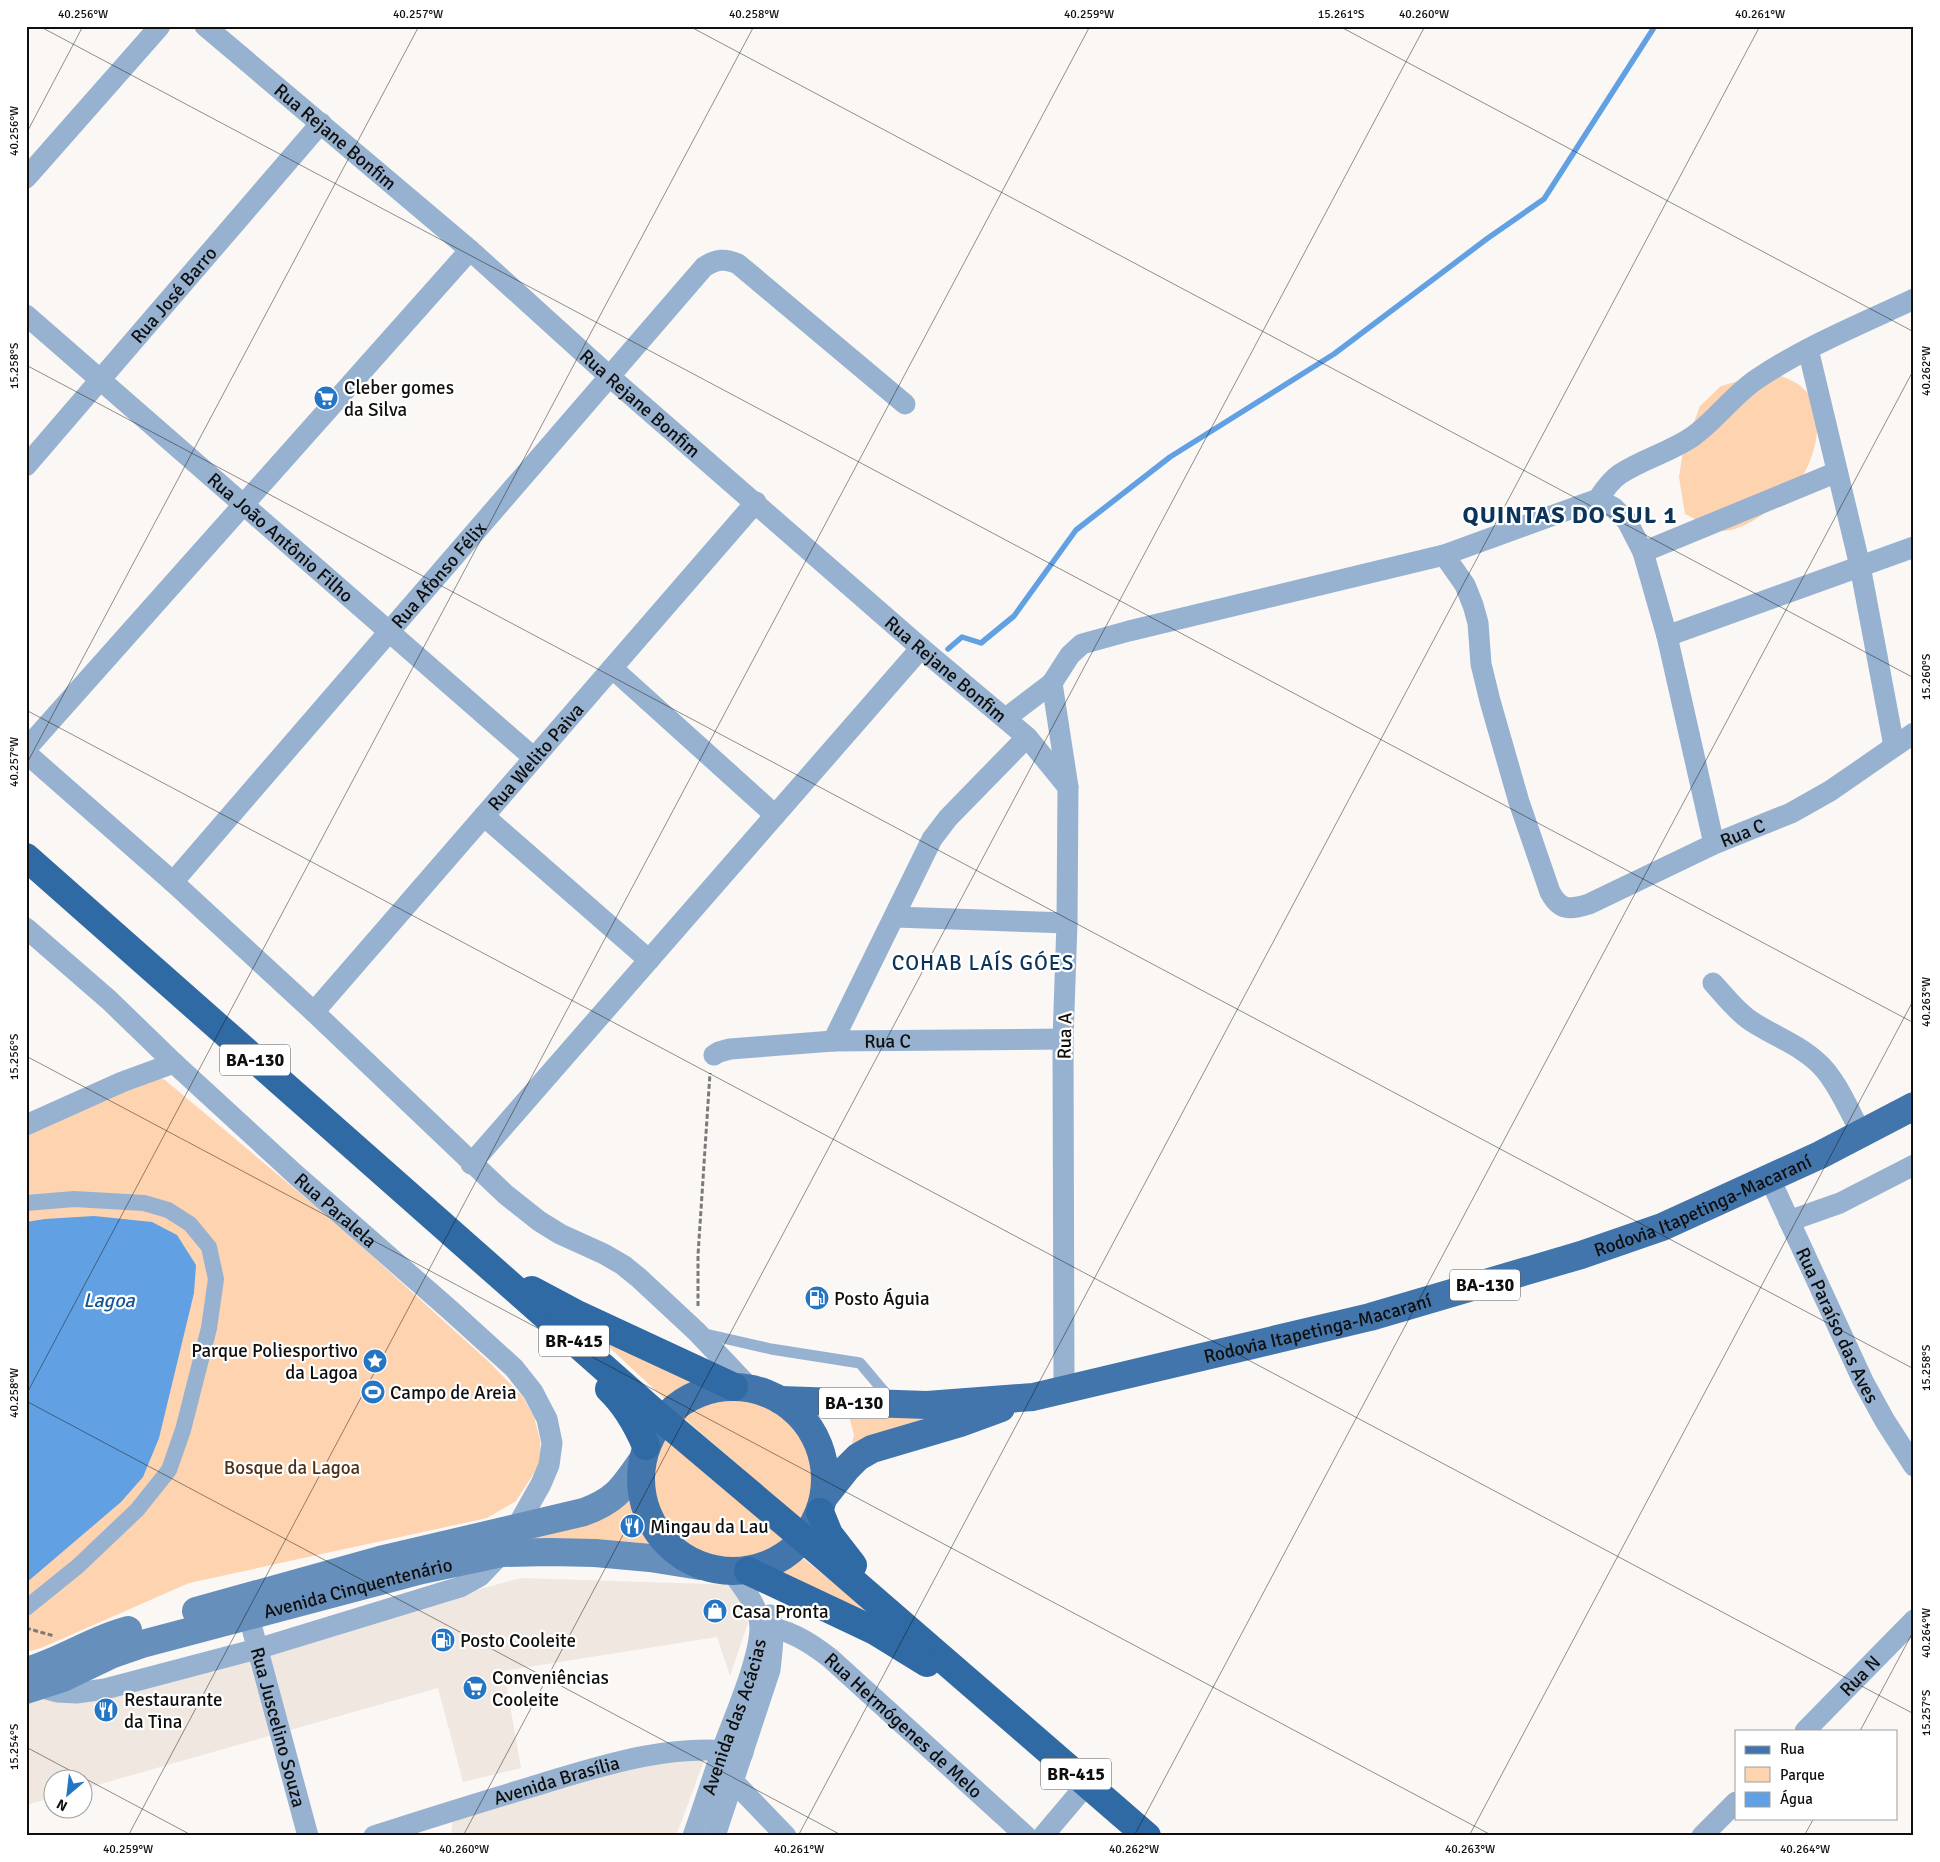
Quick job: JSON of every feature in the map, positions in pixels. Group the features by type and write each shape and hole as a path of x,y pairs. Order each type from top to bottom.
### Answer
{"highway":[{"name":"BA-130","path":"26,857 484,1264"},
{"path":"484,1264 579,1315 742,1388"},
{"path":"484,1264 617,1396 636,1425 644,1454"},
{"name":"BR-415","path":"484,1264 1147,1836"},
{"path":"822,1504 829,1534 853,1565 1004,1713"},
{"path":"742,1571 875,1631 1004,1713"}],"main road":[{"name":"Rodovia Itapetinga-Macaraní","path":"895,1404 927,1405 1033,1397 1370,1317 1500,1280 1582,1255 1662,1227 1820,1155 1914,1106"},
{"path":"822,1504 824,1464 814,1434 793,1409 765,1393 742,1388 709,1390 687,1398 662,1419 652,1432 644,1454 640,1478 641,1494 645,1510 661,1538 672,1549 700,1566 716,1570 742,1571 764,1567 779,1560 793,1550 804,1539 822,1504 847,1468 858,1457 872,1449 960,1423 1033,1397"},
{"name":"BA-130","path":"780,1400 895,1404"},
{"name":"Avenida Cinquentenário","path":"31,1683 58,1659 108,1635 380,1560 584,1512 602,1505 614,1497 644,1454"},
{"name":"Avenida Cinquentenário","path":"31,1683 63,1678 113,1654 181,1633 422,1570 502,1553 595,1553 650,1558 700,1566"}],"street":[{"path":"26,178 160,26"},
{"name":"Rua Rejane Bonfim","path":"205,26 470,250 609,376 756,502 921,648 1006,718 1027,737 1068,787"},
{"name":"Rua José Barro","path":"26,466 321,123"},
{"path":"470,250 26,751 314,1012 471,1164 539,1221 560,1234 623,1266 639,1278 697,1332 742,1388"},
{"name":"Rua Afonso Félix","path":"172,882 609,376 704,267 711,262 728,260 738,264 905,404"},
{"path":"1006,718 1052,683 1070,655 1082,644 1444,555 1598,499 1619,474 1691,437 1712,420 1735,395 1757,379 1808,349 1914,299"},
{"name":"Rua João Antônio Filho","path":"26,315 534,758"},
{"path":"1808,349 1860,566 1894,746"},
{"path":"1643,552 1837,472"},
{"path":"1598,499 1614,508 1627,521 1643,552 1667,636 1714,844"},
{"name":"Rua Welito Paiva","path":"314,1012 756,502"},
{"path":"1667,636 1914,547"},
{"name":"Rua C","path":"1444,555 1465,585 1473,605 1478,623 1481,664 1514,783 1550,892 1554,900 1561,906 1576,908 1589,904 1714,844 1799,808 1830,791 1914,733"},
{"path":"471,1164 921,648"},
{"path":"612,668 775,815"},
{"name":"Rua A","path":"1052,683 1068,787 1067,923 1063,1039 1064,1390"},
{"path":"833,1041 932,839 948,818 1027,737"},
{"path":"484,816 649,960"},
{"path":"895,917 1067,923"},
{"name":"Rua Paralela","path":"26,928 109,1000 174,1063 296,1175 507,1361 533,1392 547,1419 552,1443 549,1465 541,1484 502,1553 480,1576 460,1587 257,1649 105,1689 76,1693 58,1692 31,1683"},
{"path":"1713,983 1750,1020 1794,1046 1824,1069 1835,1084 1861,1133"},
{"name":"Rua C","path":"714,1055 730,1049 833,1041 1063,1039"},
{"path":"26,1125 122,1082 174,1063"},
{"path":"1789,1221 1840,1203 1914,1165"},
{"name":"Rua Paraíso das Aves","path":"1770,1179 1863,1381 1885,1421 1914,1466"},
{"path":"26,1204 74,1198 144,1204 168,1210 190,1224 210,1247 216,1279 209,1328 183,1430 168,1470 137,1510 78,1566 26,1608"},
{"name":"Avenida das Acácias","path":"715,1836 733,1781 733,1751 749,1676 758,1640 766,1626 750,1597 742,1571"},
{"name":"Rua Juscelino Souza","path":"248,1617 308,1836"},
{"name":"Rua N","path":"1806,1730 1914,1620"},
{"name":"Rua Hermógenes de Melo","path":"766,1626 792,1633 808,1641 830,1658 1026,1836"},
{"name":"Avenida Brasília","path":"374,1836 597,1767 642,1757 683,1751 733,1751"},
{"name":"Avenida das Acácias","path":"693,1836 733,1751"},
{"path":"733,1781 786,1836"},
{"path":"1042,1836 1088,1784"},
{"path":"1702,1836 1735,1803"}],"lane":[{"path":"697,1332 770,1349 860,1363 895,1404"}],"path":[{"path":"697,1332 698,1256 711,1068 714,1055"}],"shaded area":[{"path":"521,1578 739,1585 748,1623 730,1676 717,1637 504,1671 521,1768 463,1782 438,1688 92,1786 92,1770 42,1770 42,1801 26,1805 26,1693 105,1691 260,1647"},
{"path":"709,1747 676,1836 451,1836 454,1804"}],"green space":[{"path":"1769,372 1798,384 1811,397 1817,416 1817,427 1810,462 1794,488 1766,513 1733,530 1719,531 1685,514 1679,477 1683,451 1700,406 1721,386"},
{"name":"Parque Poliesportivo da Lagoa","path":"142,1072 165,1080 339,1226 489,1362 523,1397 534,1417 540,1440 541,1462 516,1501 487,1518 189,1583 41,1648 26,1652 26,1123"},
{"path":"596,1335 647,1362 702,1385 684,1390 666,1400"},
{"path":"718,1397 745,1399 772,1406 781,1411 797,1428 810,1450 817,1483 816,1494 806,1524 679,1414 690,1406"},
{"path":"847,1408 957,1410 850,1452 854,1435"},
{"path":"664,1437 789,1543 764,1557 736,1561 721,1560 706,1555 680,1540 670,1530 662,1517 652,1488 652,1461"},
{"path":"635,1480 642,1511 650,1531 667,1553 522,1544 521,1535"},
{"path":"804,1559 891,1630 774,1573"}],"water":[{"name":"Lagoa","path":"94,1216 152,1222 177,1235 196,1265 194,1293 159,1438 143,1477 121,1502 26,1583 26,1222"}],"waterway":[{"path":"948,649 962,637 981,643 1014,616 1076,530 1170,457 1334,354 1488,238 1544,199 1655,26"}],"place":[{"name":"Cleber gomes da Silva","path":"326,398"},
{"name":"Posto Águia","path":"817,1298"},
{"name":"Parque Poliesportivo da Lagoa","path":"375,1361"},
{"name":"Campo de Areia","path":"373,1392"},
{"name":"Mingau da Lau","path":"632,1526"},
{"name":"Casa Pronta","path":"715,1611"},
{"name":"Posto Cooleite","path":"443,1640"},
{"name":"Conveniências Cooleite","path":"475,1688"},
{"name":"Restaurante da Tina","path":"106,1710"}],"district":[{"name":"QUINTAS DO SUL 1","path":"1570,515"},
{"name":"COHAB LAÍS GÓES","path":"983,963"}],"park label":[{"name":"Bosque da Lagoa","path":"292,1467"}]}
